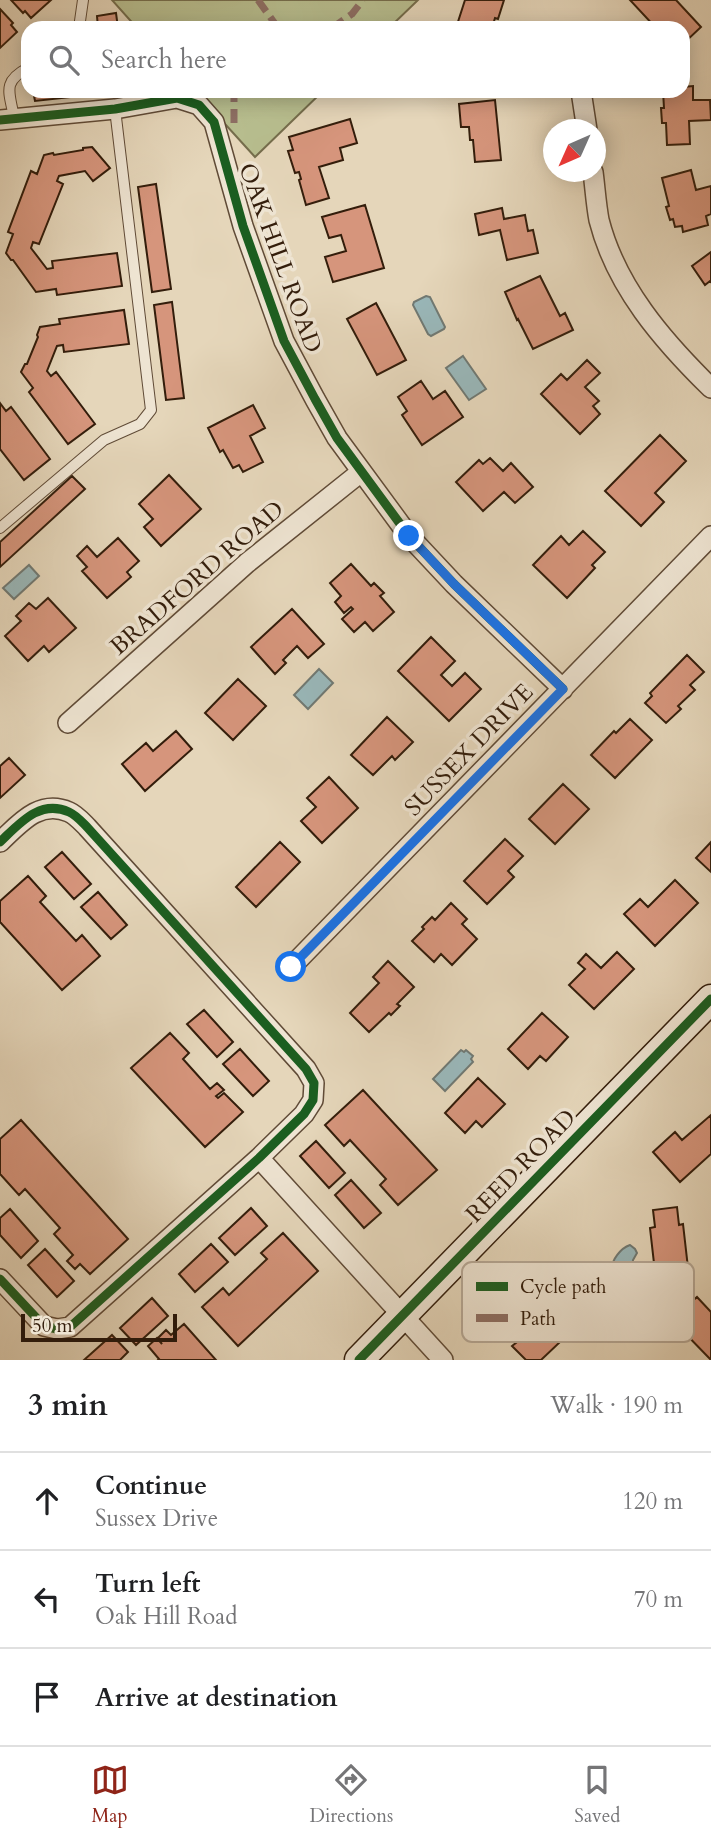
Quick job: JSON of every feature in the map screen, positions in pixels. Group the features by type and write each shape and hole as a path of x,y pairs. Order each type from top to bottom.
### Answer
{"main road":[{"name":"REED ROAD","path":"359,1360 711,999"}],"street":[{"name":"OAK HILL ROAD","path":"115,109 177,98 199,105 214,122 243,226 284,341 337,438 409,536 454,584 563,689"},
{"path":"582,98 585,119"},
{"path":"7,119 115,109"},
{"path":"594,182 599,219 609,251 625,284 650,323 711,388"},
{"name":"BRADFORD ROAD","path":"68,723 247,563 361,472"},
{"name":"SUSSEX DRIVE","path":"291,967 711,536"},
{"path":"0,842 32,813 50,807 71,813 87,827 297,1059 314,1083 313,1100 304,1114 69,1327 57,1329 44,1326 0,1279"},
{"path":"259,1157 443,1360"}],"lane":[{"path":"80,21 83,0"},
{"path":"7,119 9,85 14,76 21,72"},
{"path":"0,528 104,440 140,425 151,410 115,109"}],"green space":[{"path":"112,0 418,0 396,21 131,21"},
{"path":"201,98 316,98 255,157"}],"water":[{"path":"426,296 430,297 445,327 431,336 413,305"},
{"path":"463,356 486,389 469,400 446,368"},
{"path":"29,565 39,576 14,599 3,588"},
{"path":"319,669 333,683 308,709 294,695"},
{"path":"461,1050 466,1050 473,1056 473,1062 445,1091 433,1079"},
{"path":"630,1245 637,1253 633,1262 613,1262 620,1252"}],"building":[{"path":"11,0 51,0 31,18"},
{"path":"465,0 504,0 498,19 495,18 494,21 458,21"},
{"path":"630,0 676,0 701,27 690,37 690,21 650,21"},
{"path":"0,9 13,23 11,25 17,32 0,48"},
{"path":"116,13 117,21 97,21 97,16"},
{"path":"690,86 693,86 693,100 710,100 711,120 689,121 690,144 667,145 666,123 662,123 663,98 690,98"},
{"path":"34,98 62,98 35,101"},
{"path":"495,100 501,160 475,162 469,127 461,127 459,104"},
{"path":"350,119 357,143 340,148 343,160 319,167 329,198 306,205 299,172 295,173 288,151 293,150 289,137"},
{"path":"92,147 110,168 93,181 85,171 59,176 57,181 63,184 39,244 33,242 31,248 47,269 53,268 52,261 117,253 122,286 57,295 56,289 36,292 6,253 13,234 8,232 31,171 37,174 44,155"},
{"path":"691,170 696,190 711,186 711,214 706,216 708,225 683,232 682,226 675,227 673,219 670,220 662,178"},
{"path":"156,184 171,289 152,292 138,187"},
{"path":"365,205 384,268 333,282 325,257 346,251 341,235 329,238 322,217"},
{"path":"502,208 504,219 525,215 528,231 533,230 538,253 507,260 500,230 479,235 475,214"},
{"path":"711,252 711,282 705,285 692,266"},
{"path":"540,276 560,316 565,313 573,330 533,349 505,292"},
{"path":"172,302 184,398 166,400 154,305"},
{"path":"376,303 406,360 377,375 347,319"},
{"path":"124,310 129,344 64,352 63,345 57,346 47,371 51,376 56,372 95,424 68,444 29,392 33,388 21,372 27,364 40,327 60,324 59,319"},
{"path":"587,360 600,373 585,387 599,401 593,406 600,414 580,434 541,394 561,374 567,380"},
{"path":"421,381 433,399 445,391 463,417 422,445 402,415 407,411 398,397"},
{"path":"0,403 6,411 11,407 50,459 24,480 0,449"},
{"path":"253,405 265,428 250,436 263,462 243,472 239,465 233,468 223,450 220,452 208,428"},
{"path":"660,435 686,461 655,493 664,502 641,526 605,491"},
{"path":"490,458 503,471 511,463 533,487 515,503 504,492 483,511 456,482 479,460 483,464"},
{"path":"169,475 201,509 161,546 144,527 153,519 139,504"},
{"path":"72,476 85,489 0,567 0,542"},
{"path":"583,531 605,552 592,565 595,568 567,598 533,565 561,536 569,545"},
{"path":"118,538 139,561 127,572 131,577 107,598 82,571 87,567 77,556 87,546 97,557"},
{"path":"351,564 371,586 374,583 384,593 380,596 394,612 373,631 365,622 354,632 342,619 353,609 351,607 344,613 335,602 341,596 330,583"},
{"path":"48,598 76,628 49,652 44,646 28,661 5,636 21,621 16,616 29,603 36,609"},
{"path":"292,609 324,644 308,658 297,646 283,660 286,663 275,674 251,647"},
{"path":"431,637 455,661 441,675 452,686 465,673 481,689 449,721 398,671"},
{"path":"687,655 704,672 690,685 695,690 678,706 681,709 666,723 645,703 652,696 650,693"},
{"path":"238,679 266,706 233,740 205,713"},
{"path":"387,717 413,742 395,760 392,756 373,775 351,755"},
{"path":"630,719 652,740 615,778 591,755"},
{"path":"176,731 192,749 145,791 122,764 146,743 153,751"},
{"path":"9,758 25,775 0,798 0,766"},
{"path":"329,777 358,808 322,843 301,821 316,807 307,798"},
{"path":"563,784 589,809 555,844 529,819"},
{"path":"505,839 523,856 508,871 514,877 487,904 464,881"},
{"path":"280,842 300,862 256,907 236,887"},
{"path":"711,842 711,872 696,858"},
{"path":"62,852 91,884 74,899 45,867"},
{"path":"28,876 46,896 40,902 76,941 82,935 100,956 62,990 0,922 0,901"},
{"path":"675,880 698,903 655,946 624,914 640,899 648,907"},
{"path":"98,892 127,925 111,939 81,907"},
{"path":"451,903 467,919 462,924 477,939 452,965 441,954 434,962 412,941 432,917 435,920"},
{"path":"617,952 634,969 594,1009 569,985 585,969 578,963 586,954 601,968"},
{"path":"388,961 414,987 397,1004 400,1006 391,1015 389,1013 369,1032 350,1013 379,983 373,977"},
{"path":"204,1010 233,1042 217,1057 187,1024"},
{"path":"542,1013 568,1037 546,1061 540,1056 528,1069 508,1049"},
{"path":"170,1033 189,1053 183,1059 210,1089 217,1083 224,1090 216,1096 218,1098 224,1093 243,1112 205,1147 131,1068"},
{"path":"240,1049 269,1081 253,1096 223,1064"},
{"path":"478,1078 505,1104 482,1127 476,1121 465,1133 445,1113"},
{"path":"363,1090 437,1170 398,1205 380,1185 386,1179 350,1140 344,1146 325,1125"},
{"path":"711,1115 711,1154 680,1182 653,1152 675,1132 682,1140"},
{"path":"21,1120 128,1239 90,1274 80,1264 75,1269 67,1261 73,1255 54,1234 60,1228 25,1189 19,1195 0,1174 0,1139"},
{"path":"316,1141 345,1173 329,1188 300,1156"},
{"path":"351,1180 381,1213 364,1228 335,1195"},
{"path":"677,1207 679,1225 683,1224 687,1262 654,1262 650,1228 655,1227 653,1210"},
{"path":"251,1208 267,1226 235,1255 219,1238"},
{"path":"10,1209 38,1241 21,1258 0,1235 0,1218"},
{"path":"283,1233 318,1271 238,1346 202,1307 223,1288 229,1295 267,1259 261,1253"},
{"path":"211,1244 228,1262 195,1292 179,1274"},
{"path":"45,1249 74,1281 57,1297 28,1265"},
{"path":"697,1297 711,1312 711,1360 694,1342 694,1300"},
{"path":"152,1298 168,1316 136,1345 120,1328"},
{"path":"184,1324 216,1360 158,1360 148,1346 157,1338 162,1344 158,1338 166,1330 171,1335"},
{"path":"112,1335 128,1352 120,1360 84,1360"},
{"path":"517,1342 560,1342 541,1360 526,1360 512,1346"}],"marked path":[{"path":"258,0 273,21"},
{"path":"342,21 352,14 363,0"},
{"path":"234,98 234,123"}],"cycle path":[{"path":"0,120 115,109 177,98 199,105 214,122 243,226 284,341 337,438 409,536 454,584 563,689"},
{"path":"0,842 23,821 40,811 59,809 74,815 306,1069 314,1083 313,1100 304,1114 259,1158 70,1327 57,1329 44,1326 0,1279"},
{"path":"359,1360 711,999"}],"route":[{"path":"291,967 563,689 454,584 409,536"}]}
